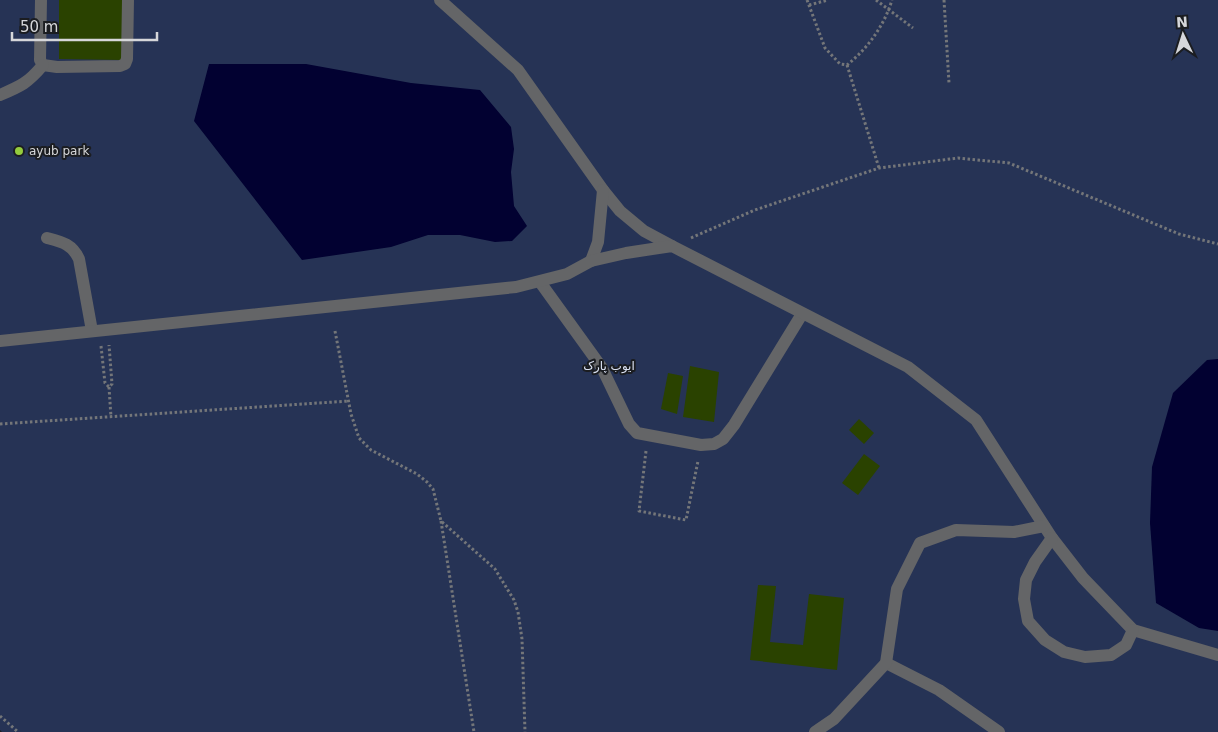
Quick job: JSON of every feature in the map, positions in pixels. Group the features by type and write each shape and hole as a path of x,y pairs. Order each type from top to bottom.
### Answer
{"street":[{"path":"41,0 40,60 43,65"},
{"path":"43,65 57,67 120,66 125,64 127,60 128,0"},
{"path":"440,0 518,70 620,211 644,231 908,367 976,420 1052,538 1082,578 1132,630 1218,655"},
{"path":"0,95 23,85 43,65"},
{"path":"591,261 598,242 603,190"},
{"path":"47,238 62,242 74,249 79,259 100,331"},
{"path":"0,340 516,287 567,274 591,261 626,252 672,246"},
{"path":"540,282 602,368 629,424 637,433 701,445 714,444 723,439 734,425 802,314"},
{"path":"815,732 834,719 886,663 897,589 920,543 956,530 1014,532 1044,526"},
{"path":"1052,538 1035,562 1026,580 1024,599 1028,621 1045,640 1064,652 1084,657 1111,655 1126,645 1132,630"},
{"path":"886,663 939,690 999,732"}],"path":[{"path":"807,0 826,48 840,64 848,65 875,35 886,17 892,0"},
{"path":"810,5 828,0"},
{"path":"876,0 913,28"},
{"path":"944,0 949,83"},
{"path":"848,65 879,168"},
{"path":"672,246 755,210 879,168 958,158 1009,163 1179,234 1218,244"},
{"path":"100,331 112,384 109,387 111,417"},
{"path":"100,331 105,384 109,387"},
{"path":"335,331 355,428 364,444 371,450 417,474 433,489 441,521 474,732"},
{"path":"0,424 349,401"},
{"path":"648,435 639,511 686,520 701,445"},
{"path":"441,521 495,569 514,600 518,612 522,639 525,732"},
{"path":"0,716 18,732"}],"green space":[{"name":"ایوب پارک","path":"0,0 1218,0 1218,732 2,732 0,730"}],"shaded area":[{"path":"209,64 306,64 411,83 480,90 511,127 514,149 511,172 514,206 527,226 512,241 495,242 460,235 428,235 391,247 302,260 194,121"},
{"path":"1218,359 1218,631 1199,628 1156,603 1150,523 1152,467 1173,393 1207,360"}],"building":[{"path":"59,0 123,0 122,60 59,59"},
{"path":"690,366 719,372 714,422 683,417"},
{"path":"668,373 683,376 677,414 661,409"},
{"path":"859,419 874,433 864,444 849,430"},
{"path":"864,454 880,466 858,495 842,483"},
{"path":"758,585 776,586 770,642 803,645 809,594 844,598 837,670 750,660"}],"place":[{"name":"ayub park","path":"19,151"}]}
